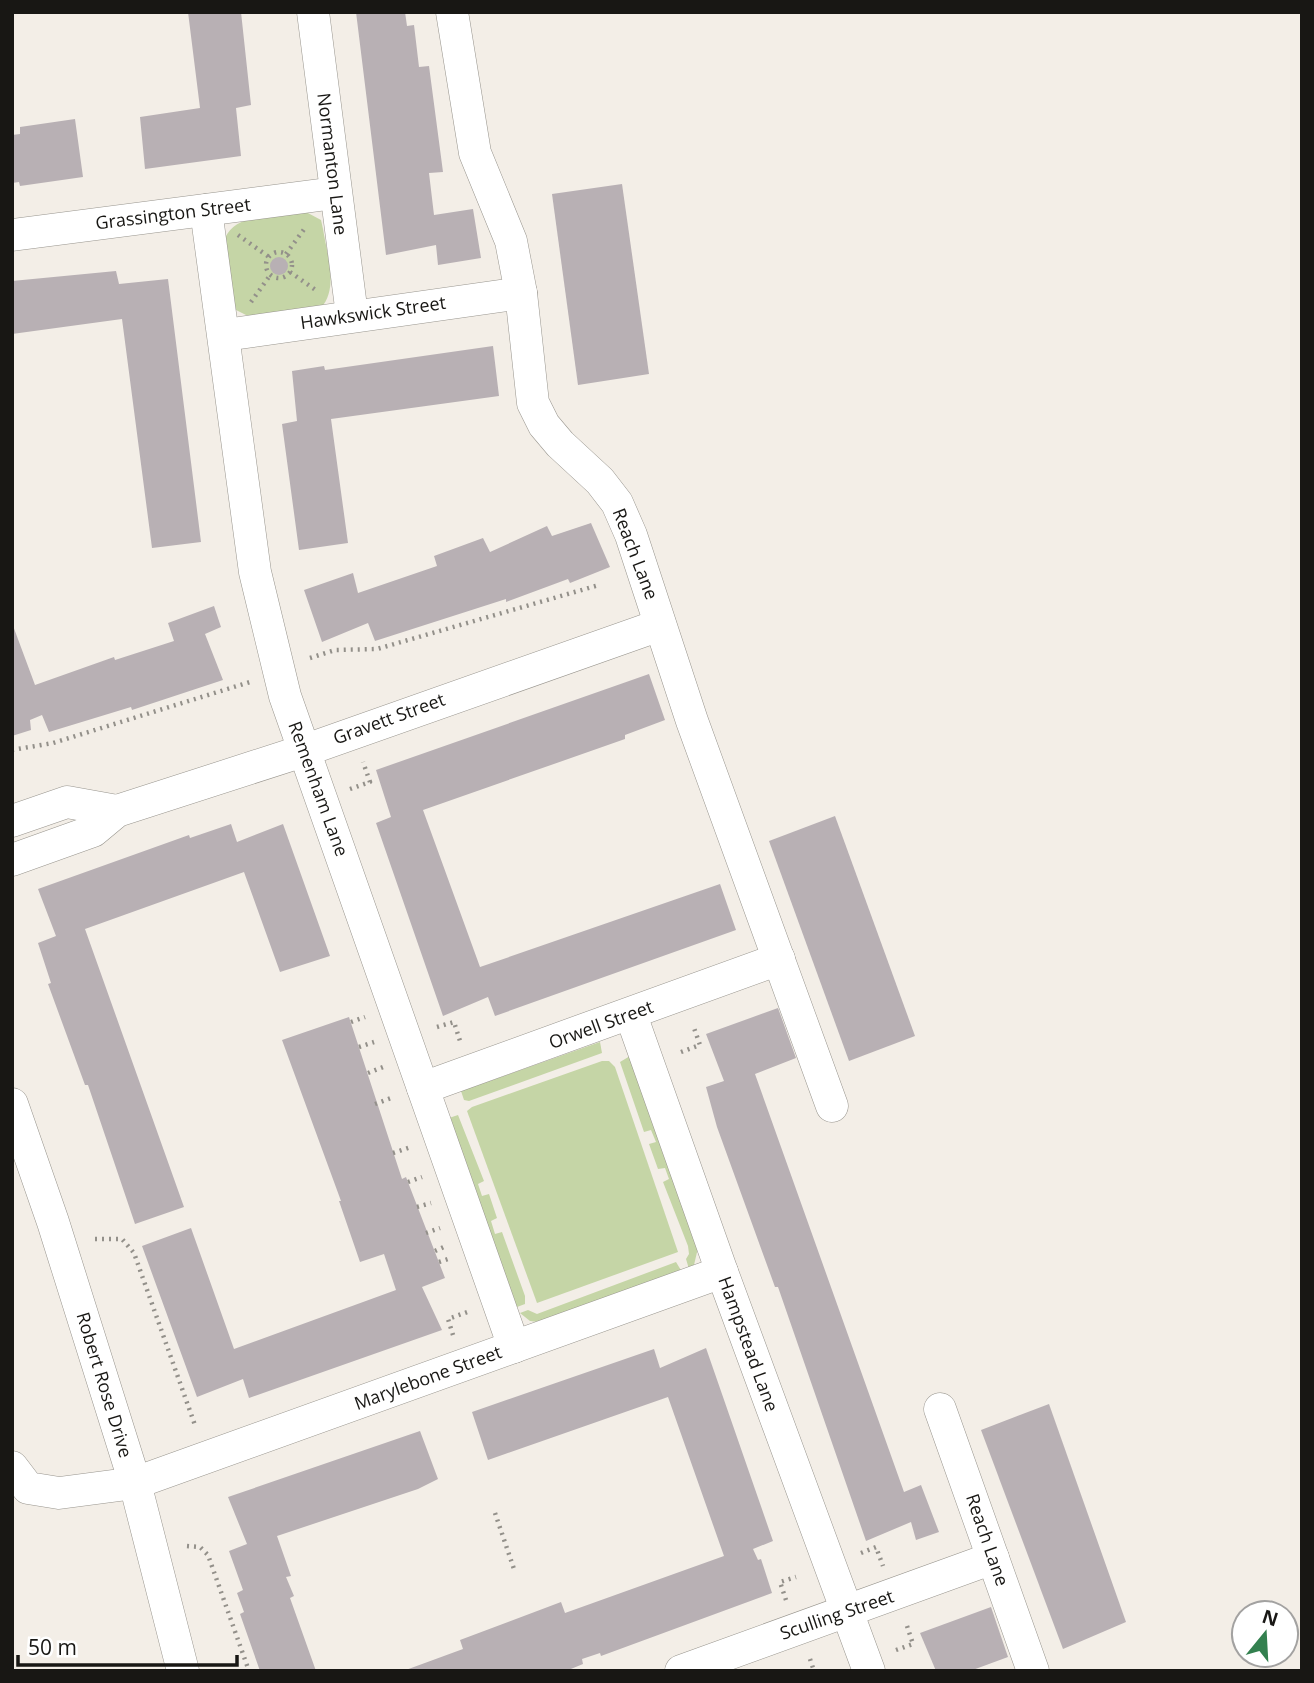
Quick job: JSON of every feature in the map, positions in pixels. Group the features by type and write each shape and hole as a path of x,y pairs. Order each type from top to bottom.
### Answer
{"street":[{"name":"Normanton Lane","path":"313,12 352,315"},
{"name":"Reach Lane","path":"452,12 475,153 511,240 521,293 533,402 544,425 600,481 617,503 631,535 660,625 832,1106"},
{"name":"Grassington Street","path":"12,235 335,193"},
{"name":"Remenham Lane","path":"206,210 256,572 285,696 514,1347"},
{"name":"Hawkswick Street","path":"225,335 521,293"},
{"name":"Gravett Street","path":"12,860 93,831 117,811 303,751 660,625"},
{"name":"Gravett Street","path":"12,821 66,802 117,811"},
{"name":"Orwell Street","path":"423,1088 631,1015 779,959"},
{"name":"Hampstead Lane","path":"631,1015 722,1272 869,1671"},
{"name":"Robert Rose Drive","path":"12,1104 53,1222 135,1483 183,1671"},
{"name":"Marylebone Street","path":"12,1467 28,1488 58,1493 135,1483 722,1272"},
{"name":"Reach Lane","path":"940,1409 1033,1671"},
{"name":"Sculling Street","path":"681,1671 992,1558"}],"path":[{"path":"286,254 310,222"},
{"path":"236,233 269,257"},
{"path":"279,252 286,254 291,260 290,272 283,277 271,274 266,264 269,257 279,252"},
{"path":"290,272 320,294"},
{"path":"248,306 271,274"},
{"path":"310,658 335,650 377,649 599,584"},
{"path":"12,750 53,743 250,682"},
{"path":"350,789 370,782 363,762"},
{"path":"351,1022 365,1017"},
{"path":"437,1027 454,1022 460,1041"},
{"path":"681,1052 700,1045 694,1028"},
{"path":"359,1047 374,1042"},
{"path":"368,1073 383,1068"},
{"path":"375,1104 394,1097"},
{"path":"393,1153 411,1147"},
{"path":"408,1182 422,1177"},
{"path":"417,1207 432,1202"},
{"path":"426,1233 441,1228"},
{"path":"95,1239 122,1239 134,1253 196,1428"},
{"path":"435,1251 447,1246"},
{"path":"439,1262 451,1258"},
{"path":"453,1335 448,1319 470,1311"},
{"path":"495,1513 515,1572"},
{"path":"187,1546 200,1547 208,1555 249,1671"},
{"path":"860,1553 876,1547 883,1566"},
{"path":"786,1600 780,1583 796,1577"},
{"path":"895,1650 913,1644 907,1626"},
{"path":"810,1659 814,1671"}],"green space":[{"path":"306,212 321,220 329,260 331,281 321,308 250,317 234,309 225,238 239,223 249,219"},
{"path":"600,1042 602,1053 469,1101 464,1100 461,1091"},
{"path":"630,1056 698,1248 694,1265 689,1269 686,1259 689,1254 688,1246 663,1182 669,1179 665,1168 658,1169 649,1144 656,1142 651,1130 644,1132 620,1062"},
{"path":"602,1061 609,1061 615,1067 678,1252 537,1303 467,1111"},
{"path":"458,1115 484,1181 478,1184 482,1196 489,1194 497,1218 491,1221 495,1234 502,1232 525,1296 525,1304 517,1307 449,1118"},
{"path":"676,1262 682,1272 538,1322 530,1321 520,1313 528,1310 537,1314"}],"building":[{"path":"188,12 241,12 251,105 236,108 241,156 145,169 140,117 200,108"},
{"path":"356,12 405,12 407,26 414,25 419,67 429,66 443,172 429,173 434,215 473,209 481,258 438,265 436,245 386,255"},
{"path":"75,119 83,177 20,186 19,182 12,183 12,135 20,134 20,127"},
{"path":"622,184 649,374 578,385 552,194"},
{"path":"279,257 285,260 288,266 285,272 279,275 273,272 270,266 273,260"},
{"path":"116,271 119,284 168,279 201,542 152,548 122,319 12,334 12,281"},
{"path":"493,346 499,396 331,419 348,543 299,550 282,424 297,421 292,371 324,366 325,370"},
{"path":"591,523 610,567 570,583 568,579 506,602 506,599 375,641 368,623 322,642 304,590 353,573 358,593 437,566 434,556 483,538 490,552 547,526 552,536"},
{"path":"214,606 221,627 205,634 223,680 132,710 131,707 49,732 42,715 30,720 31,730 12,736 12,623 35,685 114,657 115,660 174,641 168,623"},
{"path":"649,674 665,720 625,735 625,739 423,810 480,967 720,884 736,930 495,1016 488,997 443,1016 376,823 391,817 376,770"},
{"path":"835,816 915,1036 849,1061 769,841"},
{"path":"231,824 237,842 283,824 330,956 280,972 244,872 85,929 184,1207 135,1224 88,1085 85,1085 48,984 51,983 38,943 56,936 38,889 189,835 190,838"},
{"path":"778,1008 796,1058 755,1074 904,1492 921,1485 939,1532 916,1540 911,1522 866,1541 778,1287 775,1287 717,1127 706,1087 724,1081 706,1034"},
{"path":"349,1017 402,1179 406,1177 445,1278 422,1287 442,1330 249,1398 243,1379 197,1397 142,1246 191,1228 234,1349 396,1290 384,1254 360,1262 341,1201 282,1040"},
{"path":"706,1348 773,1541 753,1549 758,1560 761,1559 772,1593 601,1656 600,1653 582,1659 583,1664 566,1671 403,1671 463,1649 460,1640 561,1602 565,1613 724,1556 668,1397 488,1460 472,1412 654,1349 660,1368"},
{"path":"1049,1404 1126,1622 1063,1649 981,1430"},
{"path":"420,1431 438,1479 418,1489 277,1536 291,1576 286,1577 294,1596 290,1598 316,1671 260,1671 240,1614 244,1612 237,1593 243,1590 229,1551 247,1544 228,1497"},
{"path":"991,1607 1008,1657 970,1671 936,1671 920,1633"}]}
